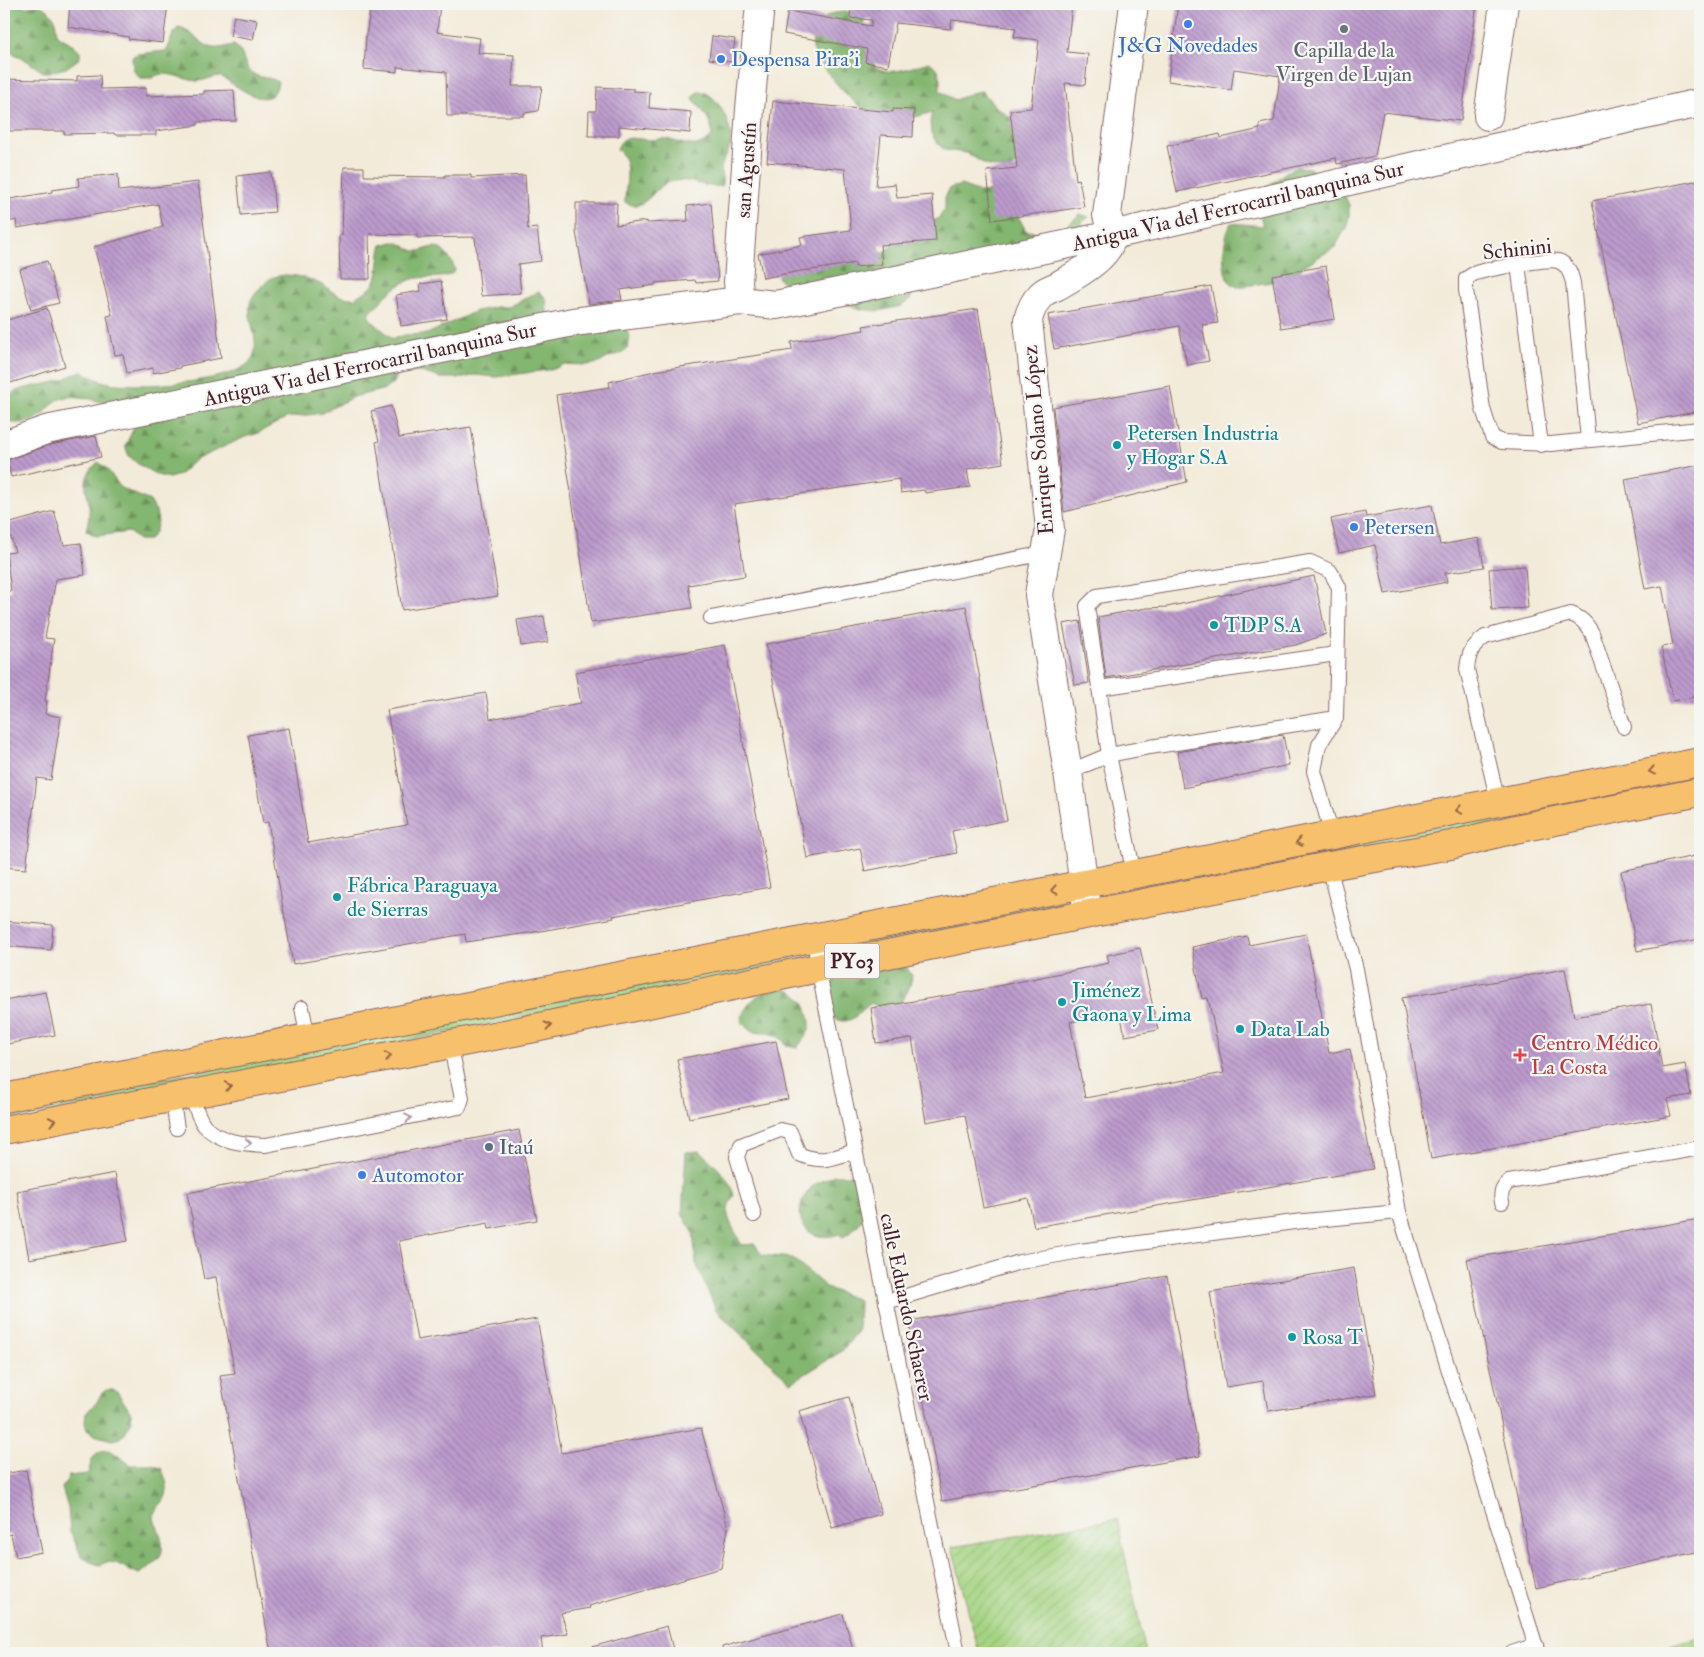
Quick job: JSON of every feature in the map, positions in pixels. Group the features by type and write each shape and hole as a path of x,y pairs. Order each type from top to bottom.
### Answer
{"highway":[{"name":"PY03","path":"4,1098 1700,762"},
{"name":"PY03","path":"4,1130 544,1026 818,968 1088,914 1329,866 1451,845 1515,829 1700,792"},
{"path":"167,1066 181,1095"}],"street":[{"name":"san Agustín","path":"740,301 738,282 750,109 760,4"},
{"path":"1112,235 1107,215 1134,4"},
{"path":"1488,116 1504,4"},
{"name":"Antigua Via del Ferrocarril banquina Sur","path":"4,445 46,430 573,322 740,301 776,305 1112,235 1700,103"},
{"name":"Enrique Solano López","path":"1088,914 1068,772 1039,595 1050,529 1028,320 1030,312 1039,296 1046,290 1056,287 1096,262 1108,246 1112,235"}],"lane":[{"name":"Schinini","path":"1588,440 1571,273 1565,264 1557,260 1518,264 1474,274 1466,279 1483,408 1492,437 1502,442 1541,444 1588,440 1700,429"},
{"path":"1518,264 1541,444"},
{"path":"710,618 1046,553"},
{"path":"1134,874 1109,755 1087,606 1097,596 1310,562 1330,571 1339,587 1336,718 1319,745 1314,771 1332,836"},
{"path":"1498,802 1467,669 1469,654 1475,645 1485,637 1571,614 1579,618 1587,624 1592,633 1624,727"},
{"path":"1099,688 1336,654"},
{"path":"1068,772 1109,755 1336,718"},
{"path":"1329,866 1356,969 1399,1212 1537,1649 1512,1653"},
{"name":"calle Eduardo Schaerer","path":"814,936 818,968 958,1653"},
{"path":"302,1008 308,1038"},
{"path":"181,1095 204,1125 219,1137 242,1144 276,1143 459,1107 462,1098 450,1044"},
{"path":"177,1128 181,1095"},
{"path":"754,1214 737,1158 741,1145 780,1130 790,1132 799,1154 812,1160 832,1158 855,1151"},
{"path":"1502,1202 1500,1196 1504,1187 1509,1182 1700,1148"},
{"path":"886,1302 1020,1262 1080,1251 1294,1222 1399,1212"}],"green space":[{"path":"4,4 17,4 26,7 39,5 48,10 55,19 57,35 72,44 80,52 80,58 66,68 43,72 23,58 4,49"},
{"path":"854,12 863,17 868,42 865,52 870,62 877,68 884,71 901,70 929,62 938,69 940,91 955,100 971,93 982,91 996,107 1023,127 1020,163 1009,169 998,168 986,165 967,153 945,150 937,143 931,133 930,121 933,112 915,117 906,112 865,109 855,103 841,89 820,62 812,45 814,35 823,20 831,14"},
{"path":"178,28 183,29 213,48 234,45 240,51 251,72 257,76 278,82 274,92 269,97 261,98 243,91 220,76 197,81 168,74 157,75 152,78 140,78 133,69 132,57 137,54 166,51"},
{"path":"700,91 707,93 719,105 730,130 730,145 721,168 721,186 675,181 662,186 643,203 632,205 625,202 627,167 617,149 620,143 629,138 636,138 664,139 691,145 702,144 712,135 712,130 706,116 693,99 695,94"},
{"path":"1297,167 1309,168 1337,186 1344,194 1349,205 1349,217 1346,228 1335,247 1279,281 1237,287 1229,280 1224,266 1226,236 1231,223 1263,226 1257,204 1260,193 1286,172"},
{"path":"961,185 980,192 995,191 1011,203 1026,231 1056,231 1080,214 1089,217 1082,222 1087,243 913,290 910,300 901,306 879,311 857,309 846,303 837,284 829,277 799,288 779,279 778,268 838,238 856,226 874,254 884,252 939,218 945,209 945,197 950,188"},
{"path":"393,242 415,251 432,247 438,248 448,256 455,271 445,276 416,278 403,283 387,295 368,315 372,321 393,339 405,335 427,334 476,311 509,307 539,291 546,298 548,330 625,328 630,337 628,348 599,363 587,365 564,364 554,369 497,377 475,375 464,378 441,378 421,372 398,373 394,383 385,389 353,397 322,413 286,418 256,434 245,437 195,460 179,475 169,478 157,475 138,464 129,456 125,446 135,426 130,413 88,398 62,398 40,416 30,421 14,423 4,420 4,400 10,395 23,389 62,380 81,371 98,380 109,383 141,385 207,379 227,374 243,367 252,359 255,348 250,310 251,299 266,282 278,276 298,276 318,283 342,297 354,299 374,284 378,273 382,245"},
{"path":"98,462 107,469 121,488 150,501 156,511 158,522 155,532 149,540 138,540 129,532 96,536 86,530 89,506 86,482 91,469"},
{"path":"1700,773 1700,785 1124,895 1124,889"},
{"path":"1060,902 1062,907 835,952 836,946"},
{"path":"790,955 790,964 4,1121 4,1110"},
{"path":"900,963 907,968 912,976 904,997 893,1009 888,1012 871,1003 849,1020 838,1020 832,1017 827,997 833,979 842,972"},
{"path":"782,989 798,996 808,1011 809,1030 797,1048 787,1046 776,1036 752,1032 743,1024 741,1017 749,1004 757,996"},
{"path":"700,1151 720,1171 732,1188 734,1195 728,1209 728,1215 741,1245 755,1244 762,1255 793,1258 827,1288 859,1300 858,1331 842,1351 791,1383 716,1310 696,1263 693,1232 682,1214 686,1152"},
{"path":"834,1175 853,1175 868,1190 873,1200 873,1205 870,1213 843,1237 839,1234 827,1237 817,1236 809,1232 804,1225 800,1208 812,1187"},
{"path":"106,1390 113,1390 118,1393 131,1413 132,1421 120,1438 112,1440 94,1435 87,1430 85,1423 86,1413"},
{"path":"110,1450 131,1465 152,1465 161,1468 166,1483 167,1490 164,1500 155,1511 154,1517 162,1539 162,1552 160,1557 151,1566 139,1574 116,1563 107,1562 99,1565 88,1561 81,1555 70,1531 68,1508 62,1488 69,1476 88,1474 93,1456 101,1451"},
{"path":"1117,1519 1146,1653 979,1653 952,1547"},
{"path":"1700,1638 1700,1653 1642,1653"}],"building":[{"path":"70,4 132,7 132,4 168,4 163,43 128,39 129,37 68,27"},
{"path":"371,4 440,4 437,32 480,38 478,53 514,55 512,86 542,86 538,111 524,113 524,116 447,116 446,72 397,67 397,72 364,69"},
{"path":"851,4 1072,4 1067,52 1088,54 1085,85 1065,83 1076,180 1079,179 1084,207 992,220 987,171 1017,168 1010,110 1031,108 1039,40 1014,37 1016,28 952,20 950,29 896,23 888,66 865,62 867,49 784,34 788,11 871,26 872,20 850,18"},
{"path":"1178,4 1477,4 1461,121 1383,112 1375,156 1337,164 1336,158 1177,192 1167,146 1220,134 1221,138 1260,129 1259,124 1274,121 1280,76 1234,69 1231,90 1168,81"},
{"path":"234,16 257,20 253,40 230,36"},
{"path":"712,36 735,39 732,62 709,59"},
{"path":"100,75 101,89 146,88 146,96 204,94 204,91 234,90 236,121 198,122 198,125 156,131 156,135 115,135 114,133 64,134 64,131 4,131 4,79 77,81 77,76"},
{"path":"597,87 650,92 649,108 691,112 690,133 619,126 619,136 588,136 589,111 596,111"},
{"path":"773,101 893,112 893,109 914,110 913,137 881,135 876,186 895,184 897,198 932,195 936,241 880,245 882,264 855,267 855,263 763,278 758,254 802,245 800,237 851,230 845,169 767,162"},
{"path":"344,167 364,167 364,176 445,177 445,175 471,175 471,178 525,175 528,229 537,228 541,261 518,264 521,293 481,296 475,237 417,238 417,235 369,234 370,279 340,279 339,235 342,235"},
{"path":"271,172 275,212 241,215 237,176"},
{"path":"118,174 119,191 198,182 221,358 153,373 153,368 127,373 123,354 115,355 107,316 112,315 94,247 163,227 158,204 17,228 16,220 4,223 4,200 79,186 78,178"},
{"path":"1700,180 1700,411 1638,423 1592,201"},
{"path":"576,203 617,203 616,225 647,221 647,223 688,221 687,206 711,203 718,281 696,283 695,280 655,283 655,285 620,290 622,300 589,304 576,232"},
{"path":"47,261 59,303 31,310 20,269"},
{"path":"1326,266 1335,319 1281,328 1272,275"},
{"path":"441,281 447,319 401,326 396,295 421,291 420,284"},
{"path":"1211,286 1218,323 1202,325 1209,361 1187,365 1179,326 1054,349 1048,315"},
{"path":"47,308 65,366 4,385 4,321"},
{"path":"978,309 1003,463 967,469 970,487 925,493 924,490 901,493 899,479 734,504 745,576 688,585 692,608 591,623 556,395 610,387 609,382 654,371 792,350 791,342 864,330 863,326"},
{"name":"Petersen Industria y Hogar S.A","path":"1170,386 1187,482 1064,512 1053,407"},
{"path":"391,406 399,438 471,427 498,596 402,610 376,442 379,441 371,411"},
{"path":"96,436 101,457 11,477 7,460 50,445"},
{"path":"1700,465 1700,696 1673,701 1661,647 1673,645 1662,586 1645,589 1625,479"},
{"path":"1432,505 1440,545 1479,538 1484,567 1445,573 1447,582 1385,594 1375,545 1339,553 1331,519 1365,512 1366,517"},
{"path":"54,511 64,545 81,543 85,575 56,579 45,638 54,639 45,701 47,701 45,714 61,717 51,780 37,778 26,869 4,867 4,591 11,591 6,553 15,552 7,524"},
{"path":"1525,566 1528,608 1492,610 1489,569"},
{"name":"TDP S.A","path":"1314,576 1326,634 1296,645 1106,678 1098,617 1147,608 1167,607"},
{"path":"966,606 1007,820 952,831 957,853 865,871 860,848 807,858 766,644"},
{"path":"544,616 548,642 521,646 517,620"},
{"path":"1080,621 1089,683 1075,685 1063,624"},
{"path":"725,645 770,887 535,932 466,942 465,934 293,964 268,822 263,823 248,735 289,728 308,843 407,825 387,710 486,693 490,719 581,703 575,672"},
{"path":"1283,735 1289,765 1183,788 1177,752"},
{"path":"1700,855 1700,939 1637,951 1621,871"},
{"path":"4,921 53,925 51,950 4,946"},
{"path":"1306,934 1329,1053 1350,1049 1373,1169 1034,1227 1028,1198 983,1207 965,1115 926,1122 912,1038 876,1043 871,1008 969,992 1109,963 1107,955 1140,948 1158,1030 1125,1036 1120,1012 1070,1022 1085,1098 1224,1073 1208,998 1202,999 1192,947 1247,936 1249,945"},
{"path":"1565,969 1574,1017 1651,1004 1662,1068 1685,1064 1691,1095 1667,1099 1671,1116 1431,1159 1402,998"},
{"path":"46,992 55,1035 7,1044 4,1028 4,1000"},
{"path":"776,1041 788,1099 689,1118 677,1059"},
{"path":"519,1130 537,1220 489,1229 488,1223 399,1241 417,1340 537,1319 562,1453 701,1428 728,1528 721,1568 589,1606 590,1608 561,1613 568,1634 541,1638 543,1653 271,1653 220,1375 235,1373 216,1277 204,1279 187,1193"},
{"path":"115,1173 128,1241 29,1259 17,1191"},
{"path":"1700,1219 1700,1551 1536,1588 1467,1259"},
{"name":"Rosa T","path":"1354,1268 1376,1394 1268,1411 1263,1381 1226,1387 1210,1292"},
{"path":"1167,1276 1200,1456 942,1501 909,1321"},
{"path":"849,1397 881,1514 832,1528 799,1411"},
{"path":"26,1470 42,1552 16,1557 11,1534 4,1536 4,1474"},
{"path":"843,1614 854,1653 723,1653 722,1647"},
{"path":"667,1626 674,1653 593,1653 592,1647"}],"place":[{"name":"J&G Novedades","path":"1188,24"},
{"name":"Capilla de la Virgen de Lujan","path":"1344,29"},
{"name":"Despensa Pira'i","path":"721,59"},
{"name":"Petersen Industria y Hogar S.A","path":"1117,445"},
{"name":"Petersen","path":"1354,527"},
{"name":"TDP S.A","path":"1214,625"},
{"name":"Fábrica Paraguaya de Sierras","path":"337,897"},
{"name":"Jiménez Gaona y Lima","path":"1062,1002"},
{"name":"Data Lab","path":"1240,1029"},
{"name":"Centro Médico La Costa","path":"1520,1055"},
{"name":"Itaú","path":"489,1147"},
{"name":"Automotor","path":"362,1175"},
{"name":"Rosa T","path":"1292,1337"}]}
